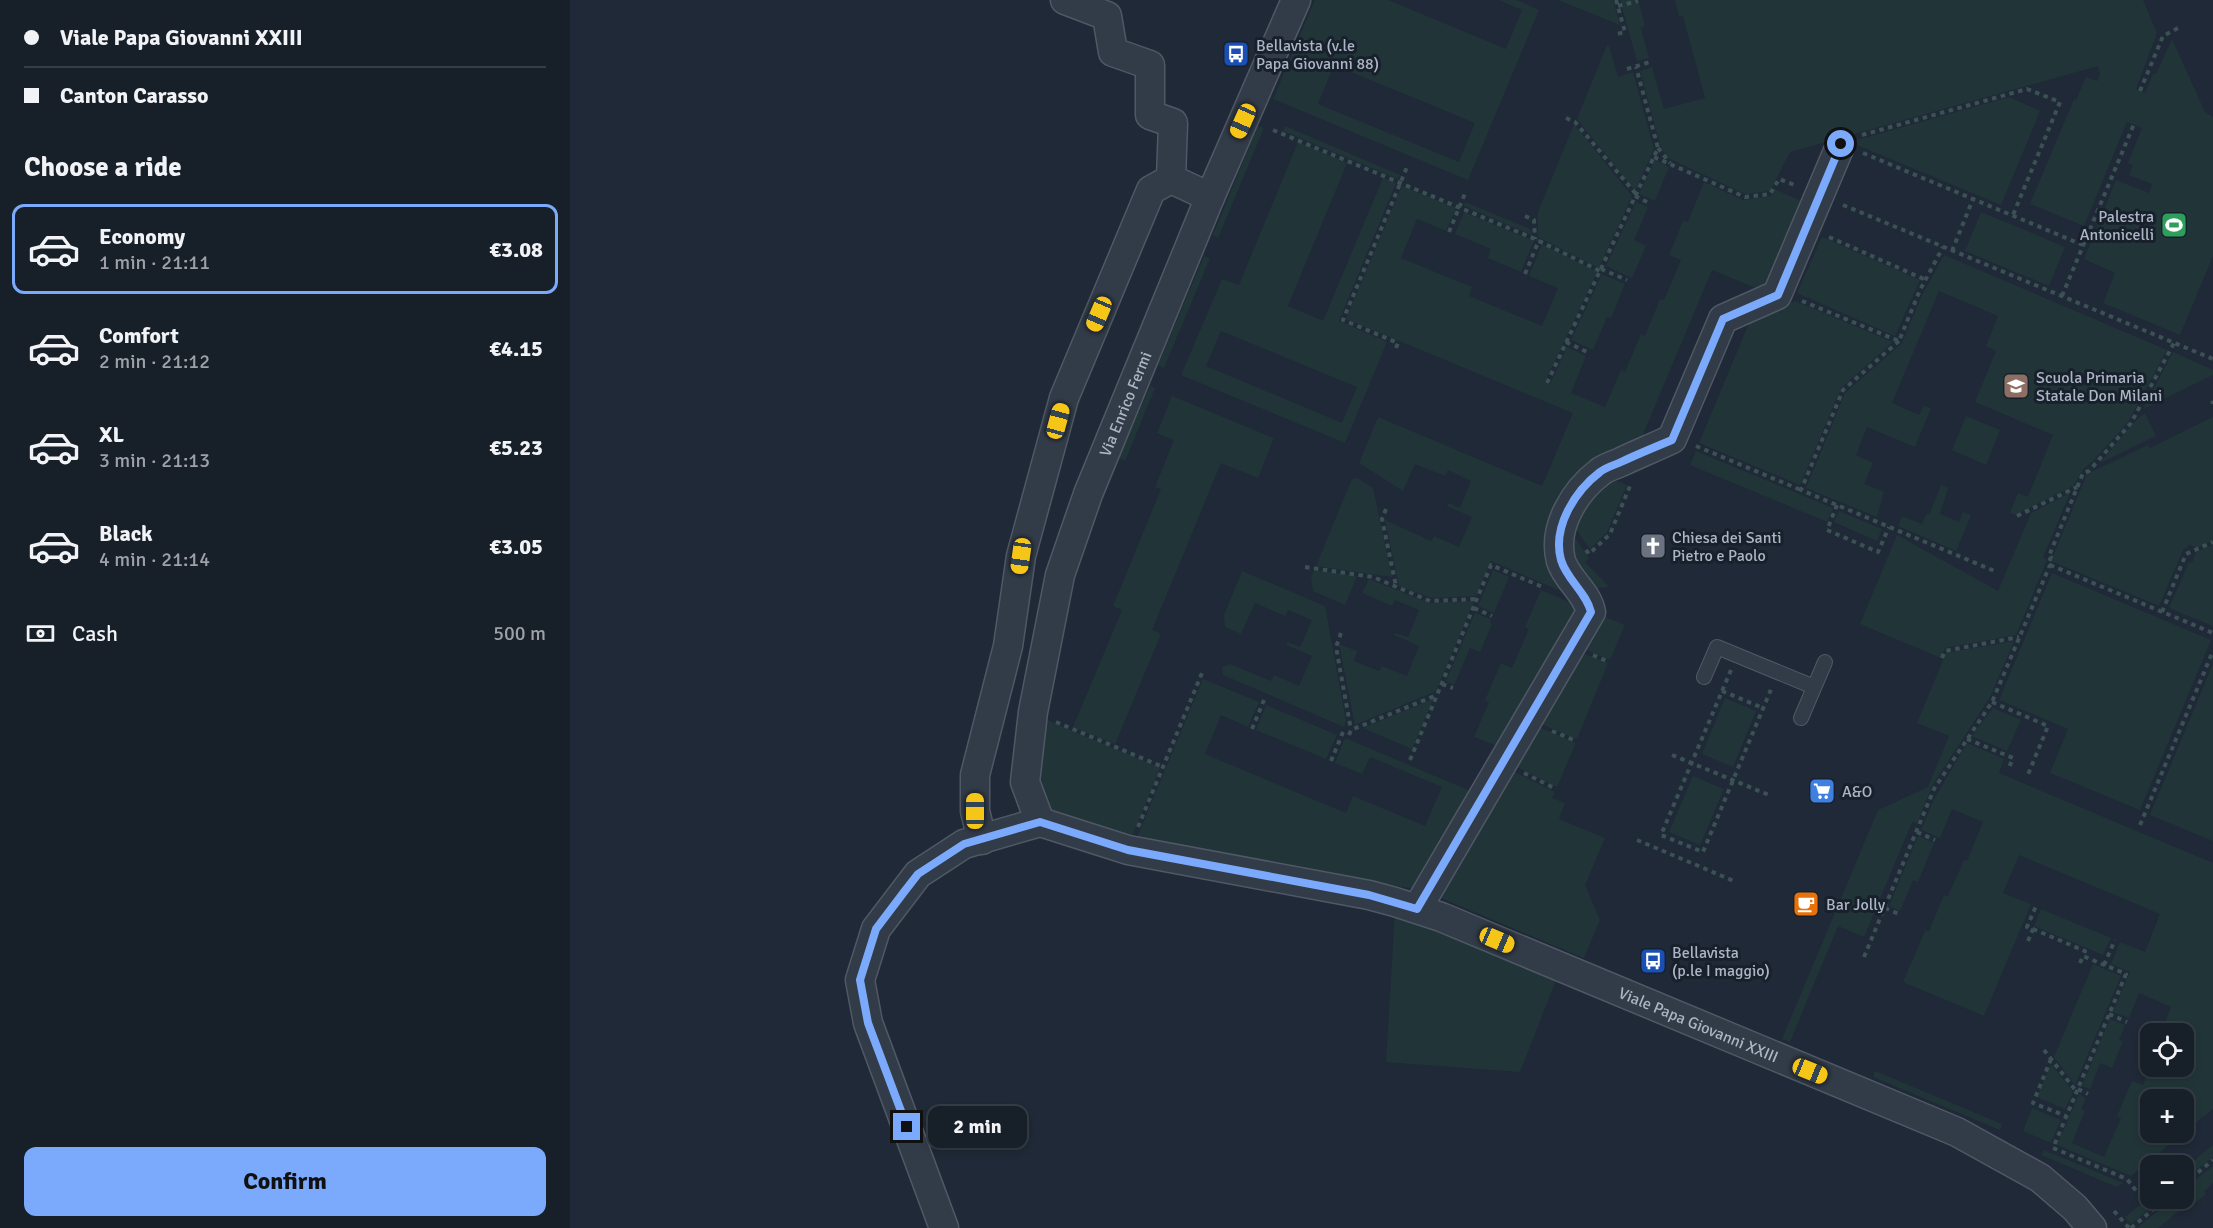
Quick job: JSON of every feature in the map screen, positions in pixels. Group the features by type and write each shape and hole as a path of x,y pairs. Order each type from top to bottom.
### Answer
{"street":[{"path":"1065,0 1107,16 1113,52 1150,65 1150,115 1173,123 1171,179"},
{"name":"Via Enrico Fermi","path":"1040,822 1025,782 1033,712 1060,575 1088,494 1210,196 1296,0"},
{"path":"1417,909 1591,612 1589,603 1570,579 1561,561 1559,539 1564,518 1578,495 1601,471 1672,440 1723,319 1778,295 1841,144"},
{"path":"1171,179 1210,196"},
{"path":"982,840 975,811 975,775 1008,646 1021,556 1064,398 1151,190 1171,179"},
{"path":"944,1228 868,1023 860,980 876,929 918,874 964,844 1040,822"},
{"name":"Viale Papa Giovanni XXIII","path":"1040,822 1128,850 1369,895 1441,917 1957,1132 2040,1178 2075,1208 2091,1228"}],"lane":[{"path":"1704,677 1717,647 1814,687"},
{"path":"1801,718 1825,662"}],"path":[{"path":"1616,0 1625,32 1617,34"},
{"path":"1618,6 1638,1"},
{"path":"2140,91 2163,36 2180,27"},
{"path":"1627,69 1650,62"},
{"path":"1635,67 1658,148 1670,164"},
{"path":"2013,215 2060,102 2027,88 1842,140 1841,144 2084,245"},
{"path":"1566,118 1575,122 1635,196 1650,203"},
{"path":"2062,296 2134,124"},
{"path":"1273,129 1537,239 1627,280"},
{"path":"1547,383 1658,148"},
{"path":"1654,157 1744,197 1770,194 1779,178 2213,359"},
{"path":"1396,348 1398,343 1343,320 1407,167"},
{"path":"1449,232 1466,191"},
{"path":"1952,250 1973,199"},
{"path":"1525,216 1534,220 1537,239 1525,274"},
{"path":"1806,227 1926,279"},
{"path":"1801,490 1842,390 1899,341 1926,279 1944,247"},
{"path":"1779,291 1899,341"},
{"path":"1566,342 1587,352"},
{"path":"1864,957 1934,789 1992,702 2050,565 2048,564 2051,557 2049,556 2084,473 2089,471 2131,423 2174,343"},
{"path":"1673,437 1997,572"},
{"path":"1564,518 1589,554 1610,534 1644,452"},
{"path":"2017,516 2078,486"},
{"path":"1837,505 1827,530 1878,552 1889,527"},
{"path":"1386,509 1382,519 1397,587"},
{"path":"2162,612 2186,554 2213,542"},
{"path":"1410,760 1491,565 1546,588"},
{"path":"2050,565 2213,633"},
{"path":"1305,567 1373,577 1430,601 1477,599"},
{"path":"1473,608 1492,616"},
{"path":"1341,633 1336,647 1350,732 1437,694"},
{"path":"1942,658 1945,651 2020,637"},
{"path":"2140,825 2213,651"},
{"path":"1737,655 1661,835 1703,852 1778,672"},
{"path":"1128,850 1202,674"},
{"path":"1442,684 1453,688"},
{"path":"1722,691 1763,708"},
{"path":"1252,729 1264,700"},
{"path":"1992,702 2048,726 2026,777"},
{"path":"1033,712 1163,766"},
{"path":"1331,761 1343,732"},
{"path":"1967,739 2013,758 2008,770"},
{"path":"1672,755 1769,795"},
{"path":"1503,762 1556,789"},
{"path":"1917,832 1935,840"},
{"path":"1637,840 1734,880"},
{"path":"2036,906 2027,927 2085,951 2080,963"},
{"path":"1885,908 1899,914"},
{"path":"2028,941 2033,929"},
{"path":"2104,965 2115,940"},
{"path":"2083,956 2126,974 2053,1148 2127,1179 2137,1192"},
{"path":"2109,1014 2127,1022"},
{"path":"2044,1050 2077,1090 2088,1094"},
{"path":"2051,1059 2033,1103 2066,1116"},
{"path":"2194,1176 2213,1161"},
{"path":"2114,1211 2130,1228 2153,1209"}],"green space":[{"path":"1315,0 1388,0 1506,49 1522,10 1499,0 1517,0 1539,10 1468,180 1273,99","holes":["1334,65 1475,123 1459,162 1318,104"]},
{"path":"1558,0 1613,0 1620,25"},
{"path":"1620,0 1638,0 1645,26 1641,28 1649,58 1637,61"},
{"path":"1675,0 2143,0 2157,33 2136,89 2145,93 2172,39 2205,112 2213,117 2213,256 2180,335 2103,303 2115,273 2084,259 2116,180 2149,193 2152,184 2129,175 2133,165 2128,163 2142,128 2127,122 2084,226 2030,204 2074,99 2076,100 2086,77 2097,81 2100,74 2098,66 1790,152 1770,191 1745,194 1668,158 1661,148 1640,71 1652,67 1664,109 1705,98 1683,16 1679,17"},
{"path":"1607,45 1618,77 1633,72 1654,149 1635,191 1577,119"},
{"path":"2009,97 2040,111 2001,205 1850,142"},
{"path":"1574,124 1632,196 1599,268 1538,237 1538,212"},
{"path":"1258,126 1264,128 1218,238 1213,235"},
{"path":"1285,126 1400,175 1398,179 1283,131"},
{"path":"1298,142 1347,163 1288,306 1323,321 1383,178 1396,183 1339,321 1387,342 1345,443 1181,375 1222,279 1239,285","holes":["1221,331 1357,387 1342,423 1206,366"]},
{"path":"1655,160 1669,167 1655,201 1639,194"},
{"path":"1704,182 1743,200 1771,196 1774,189 1806,203 1768,293 1712,270 1639,444 1551,522 1547,534 1547,554 1554,571 1575,597 1491,561 1476,596 1431,598 1399,586 1385,520 1431,541 1434,536 1459,547 1472,517 1447,506 1448,503 1460,508 1471,481 1448,470 1445,476 1415,464 1403,491 1359,463 1378,417 1542,486 1573,413 1346,319 1402,186 1456,208 1446,231 1417,219 1401,258 1472,287 1469,296 1542,326 1558,288 1529,276 1542,244 1597,272 1545,382 1550,384 1567,347 1586,356 1571,393 1605,407 1621,370 1625,372 1641,334 1645,336 1660,299 1664,300 1681,260 1669,255 1683,221 1688,222"},
{"path":"1465,202 1530,229 1532,235 1464,206"},
{"path":"1636,202 1648,207 1634,240 1646,246 1632,278 1606,266"},
{"path":"1464,212 1534,241 1521,272 1488,258 1491,249 1455,234"},
{"path":"1981,212 2065,247 2049,286 1965,251"},
{"path":"1822,237 1920,280 1895,336 1797,293"},
{"path":"1944,255 2167,350 2128,422 2084,468 2073,486 2015,515 2010,513 2018,493 2028,497 2053,435 1975,402 1996,351 1986,346 1998,316 1939,291 1892,403 1919,415 1924,406 1931,408 1915,447 1867,427 1856,455 1873,463 1864,484 1884,492 1877,517 1806,488 1845,393 1902,343 1922,295"},
{"path":"1204,256 1210,258 1164,368 1158,365"},
{"path":"1602,274 1625,284 1611,318 1607,317 1593,350 1571,340"},
{"path":"1795,301 1893,342 1841,388 1800,485 1699,443 1750,321"},
{"path":"2173,352 2213,370 2213,375 2143,409"},
{"path":"1150,386 1155,388 1125,461 1119,458"},
{"path":"1172,396 1274,438 1258,478 1221,463 1152,630 1161,634 1115,744 1073,727 1122,610 1113,606 1161,489 1155,487 1174,440 1157,433"},
{"path":"2145,413 2156,436 2100,463 2129,428"},
{"path":"1966,416 2000,430 1986,465 1952,450"},
{"path":"2213,417 2213,540 2197,548 2189,544 2187,549 2184,548 2159,606 2051,561 2087,474 2148,445 2150,448"},
{"path":"1696,451 1833,508 1827,522 1690,465"},
{"path":"1605,476 1627,485 1607,532 1590,549 1571,522"},
{"path":"1357,478 1373,488 1392,577 1316,566 1352,479"},
{"path":"1941,485 1948,488 1940,514 1959,522 1963,512 1971,515 1956,551 1898,526 1902,516 1922,524 1926,514 1929,515"},
{"path":"2070,493 2043,557 2047,560 2016,635 1945,648 1941,658 1860,624 1897,535 1998,591 2031,513"},
{"path":"1839,511 1882,529 1877,541 1834,522"},
{"path":"1568,528 1589,558 1585,562 1609,587 1591,589 1576,574"},
{"path":"2213,545 2213,626 2169,608 2189,562 2192,563 2196,552"},
{"path":"1314,570 1357,576 1345,605 1313,591 1311,577"},
{"path":"1493,570 1509,577 1494,613 1478,606"},
{"path":"1242,571 1325,606 1346,721 1344,727 1223,675 1222,667 1230,664 1271,681 1274,675 1299,686 1312,656 1286,645 1288,642 1300,647 1312,620 1288,610 1285,616 1255,603 1241,634 1225,627 1224,615"},
{"path":"2052,573 2211,640 2140,810 2050,773 2068,729 1999,700"},
{"path":"1369,579 1429,603 1474,601 1436,691 1355,725 1339,644 1357,651 1354,661 1379,671 1382,666 1407,676 1419,646 1394,635 1395,633 1408,637 1419,610 1395,600 1392,606 1362,593"},
{"path":"1541,590 1577,605 1580,611 1500,747 1474,737 1489,702 1485,700 1501,663 1512,668 1529,629 1525,627"},
{"path":"1475,613 1491,619 1492,624 1480,652 1470,648 1454,685 1446,681"},
{"path":"1599,614 1625,625 1610,660 1580,647"},
{"path":"2014,641 1990,697 1932,786 1917,823 1912,822 1864,937 1838,926 1790,1042 1782,1039 1878,810 1928,787 1949,736 1917,723 1946,653"},
{"path":"1578,651 1608,663 1577,739 1536,722"},
{"path":"2213,664 2213,841 2150,815"},
{"path":"1203,679 1259,702 1248,727 1221,715 1205,754 1346,813 1353,796 1425,826 1442,787 1370,757 1362,774 1335,763 1345,738 1473,792 1416,889 1135,842"},
{"path":"1725,698 1756,711 1733,767 1702,754"},
{"path":"1433,699 1412,749 1363,728"},
{"path":"1266,705 1337,735 1326,759 1256,730"},
{"path":"1993,708 2021,720 2007,751 1972,736"},
{"path":"1042,718 1160,768 1130,841 1052,816 1036,785"},
{"path":"1534,725 1576,743 1557,787 1511,764"},
{"path":"1967,743 2004,759 1999,773 2213,863 2213,1109 2194,1124 2194,1089 2140,1089 2140,1143 2171,1143 2156,1155 2140,1155 2140,1169 2131,1176 2057,1145 2079,1094 2086,1098 2081,1109 2085,1111 2072,1143 2104,1157 2121,1118 2117,1116 2132,1081 2143,1085 2147,1077 2194,1077 2194,1023 2165,1023 2171,1007 2139,993 2129,1018 2113,1012 2130,972 2111,964 2120,942 2145,952 2160,914 2019,855 2003,893 2031,904 1984,1016 1903,982 1925,931 1929,931 1944,895 1948,896 1964,860 1967,861 1983,822 1952,809 1940,838 1921,830 1933,801"},
{"path":"1509,769 1555,792 1552,798 1565,803 1559,819 1605,838 1585,885 1600,920 1584,958 1441,898 1437,891"},
{"path":"1693,776 1724,789 1700,845 1669,832"},
{"path":"1918,836 1934,843 1918,882 1913,880 1900,911 1889,906"},
{"path":"2041,909 2111,938 2103,955 2034,926"},
{"path":"1395,912 1558,975 1520,1072 1386,1062"},
{"path":"2093,964 2121,976 2075,1085 2054,1057"},
{"path":"2110,1019 2125,1025 2119,1040 2123,1041 2112,1068 2100,1063 2090,1089 2082,1086"},
{"path":"2051,1064 2073,1092 2065,1109 2037,1097"},
{"path":"1875,1071 2002,1124 2000,1130 1873,1077"},
{"path":"2032,1108 2061,1120 2051,1143 2023,1131"},
{"path":"2213,1145 2213,1157 2194,1172 2194,1161"},
{"path":"2044,1150 2123,1183 2117,1187 2041,1155"},
{"path":"2213,1166 2213,1183 2204,1191 2206,1194 2194,1204 2194,1181"},
{"path":"2140,1205 2140,1209 2150,1209 2131,1224 2125,1217"},
{"path":"2160,1209 2180,1210 2158,1228 2137,1228"}],"place":[{"name":"Bellavista (v.le Papa Giovanni 88)","path":"1236,54"},
{"name":"Palestra Antonicelli","path":"2174,225"},
{"name":"Scuola Primaria Statale Don Milani","path":"2016,386"},
{"name":"Chiesa dei Santi Pietro e Paolo","path":"1653,546"},
{"name":"A&O","path":"1822,791"},
{"name":"Bar Jolly","path":"1806,904"},
{"name":"Bellavista (p.le I maggio)","path":"1653,961"}],"route":[{"path":"907,1127 868,1023 860,980 876,929 904,892 918,874 964,844 1040,822 1128,850 1369,895 1417,909 1591,612 1589,603 1570,579 1561,561 1559,539 1564,518 1578,495 1601,471 1672,440 1723,319 1778,295 1841,144"}]}
